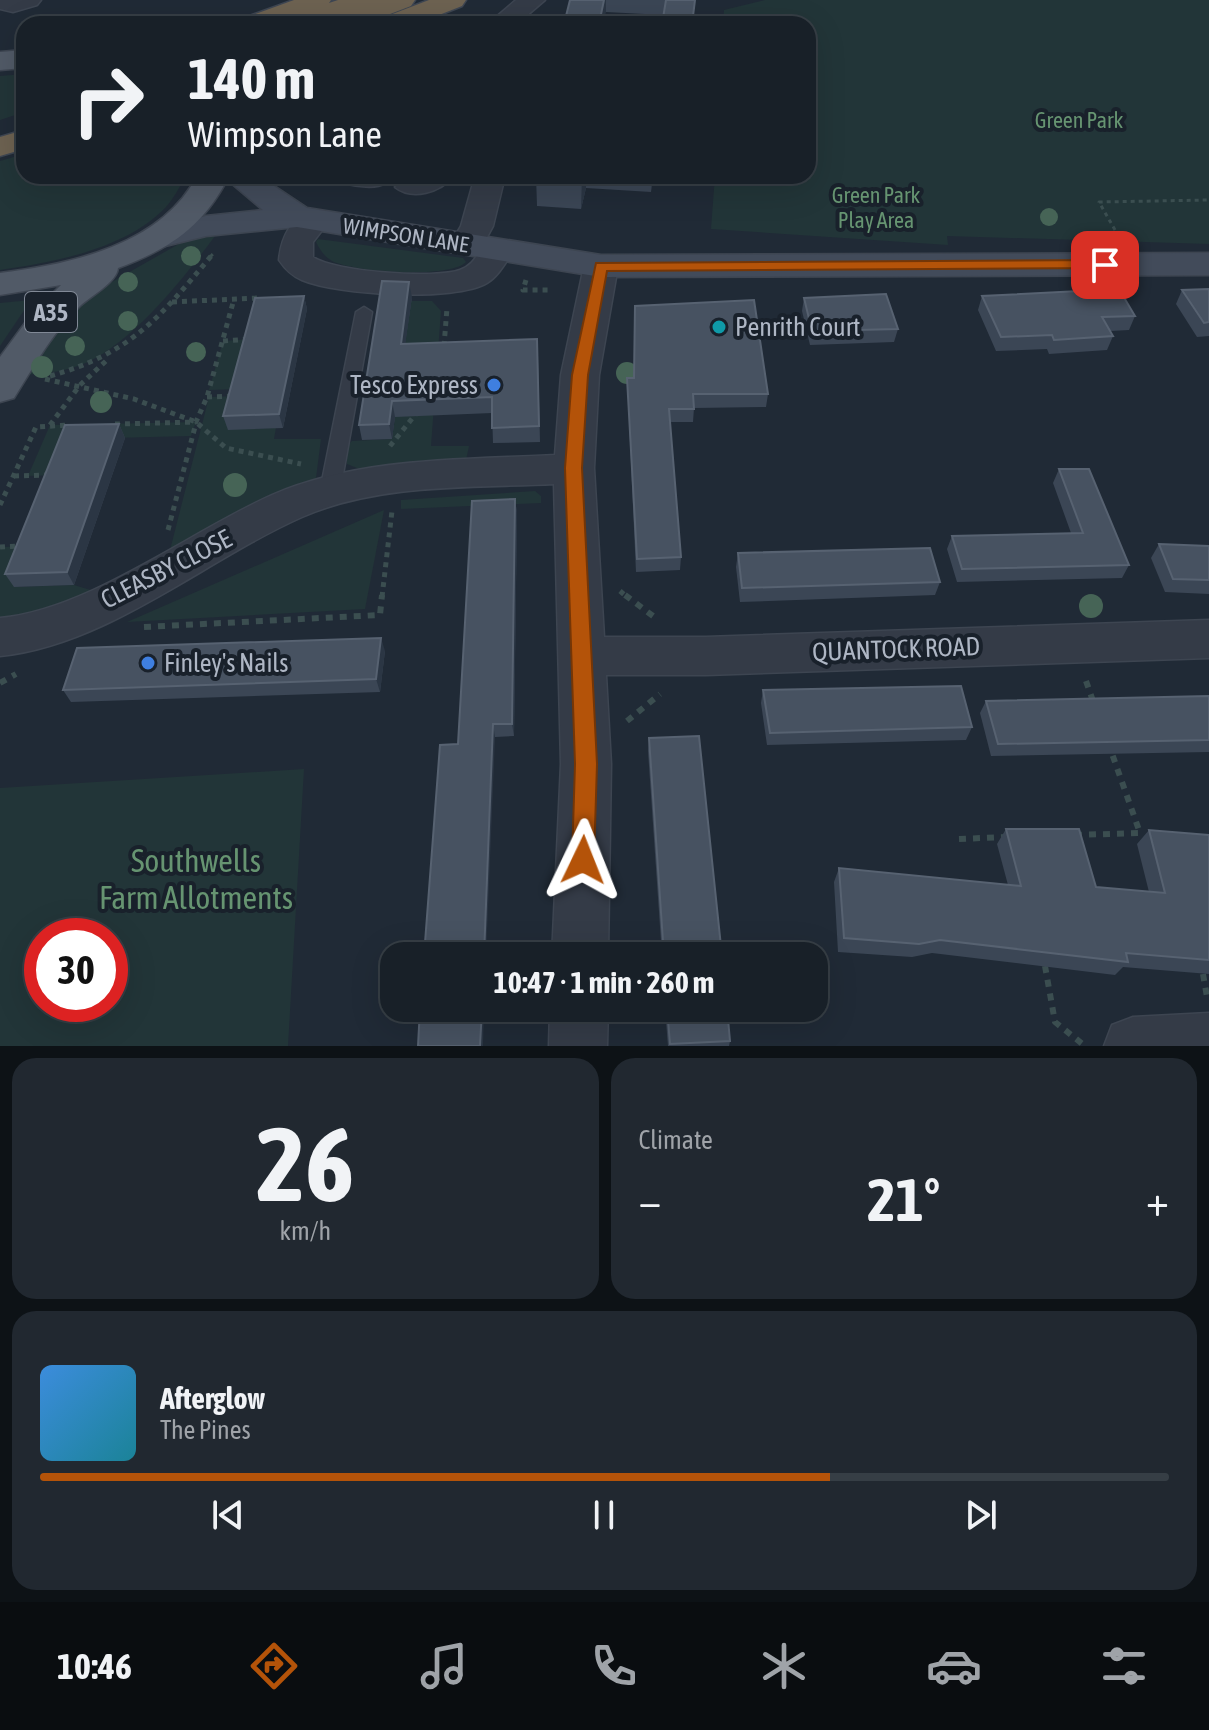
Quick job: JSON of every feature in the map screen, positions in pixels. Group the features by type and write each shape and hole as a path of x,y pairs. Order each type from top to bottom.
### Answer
{"highway":[{"path":"275,16 318,0"},
{"path":"331,16 402,0"},
{"path":"412,16 453,0"}],"main road":[{"path":"0,284 55,276 124,254 157,238 189,212 209,184"},
{"name":"A35","path":"0,389 36,330 58,304 124,254"}],"street":[{"path":"0,1 13,4 28,0"},
{"path":"511,16 532,0"},
{"path":"249,184 268,199 306,218"},
{"path":"482,247 477,226 488,184"},
{"path":"157,238 206,226 306,218"},
{"name":"WIMPSON LANE","path":"482,247 484,268 472,278 447,282 342,280 313,272 296,260 297,241 306,218 601,266 1209,264"},
{"path":"580,942 586,764 574,468 580,375 601,266"},
{"name":"CLEASBY CLOSE","path":"0,637 31,634 118,597 332,481 574,468"},
{"name":"QUANTOCK ROAD","path":"583,656 706,656 1209,639"},
{"path":"578,1046 579,1022"},
{"path":"1133,1046 1209,1042"}],"lane":[{"path":"402,187 430,189 437,184"},
{"path":"332,481 364,312"}],"path":[{"path":"1134,264 1099,202 1209,200"},
{"path":"50,425 80,385 154,323 219,246"},
{"path":"154,577 196,422 207,397 234,299"},
{"path":"223,341 251,339"},
{"path":"110,357 82,369 40,378 134,399 196,422 226,448 332,481 363,466 391,445 411,424 426,399"},
{"path":"207,397 236,396"},
{"path":"108,424 196,422"},
{"path":"0,505 36,427 79,425"},
{"path":"13,476 57,475"},
{"path":"138,628 380,615 396,478"},
{"path":"0,547 29,546"},
{"path":"576,562 706,656 609,736 586,764"},
{"path":"1072,642 1098,715"},
{"path":"1065,835 1140,833 1108,745"},
{"path":"959,839 1019,837"},
{"path":"1045,966 1055,1022 1085,1046"}],"green space":[{"name":"Green Park","path":"765,0 1209,0 1209,244 947,236 948,245 711,229 714,184 816,184 816,16 724,16 724,10"},
{"path":"16,75 16,115 0,120 0,76"},
{"path":"16,156 16,184 181,184 166,207 150,221 110,243 66,258 0,270 0,161"},
{"path":"215,236 154,310 116,344 78,366 48,373 17,375 82,299 184,241"},
{"path":"318,239 463,258 466,262 441,271 379,271 332,261 322,253 316,242"},
{"path":"31,300 0,346 0,303"},
{"path":"411,301 432,301 441,311 431,446 469,446 465,465 369,473 347,464 345,448 352,441 392,439"},
{"path":"251,339 238,389 209,390 223,341"},
{"path":"236,396 229,429 276,428 274,439 321,439 316,478 299,491 168,558 209,397"},
{"path":"196,422 191,436 72,439 57,475 28,476 50,425"},
{"path":"535,491 541,496 541,503 401,509 401,500"},
{"path":"384,510 365,609 127,622"},
{"path":"29,546 14,587 74,585 97,592 0,625 1,547"},
{"name":"Southwells Farm Allotments","path":"304,769 288,1046 0,1046 0,788"}],"building":[{"path":"570,0 604,0 601,16 566,16"},
{"path":"666,0 695,0 693,16 663,16"},
{"path":"382,281 409,282 401,344 537,339 539,426 492,428 492,397 392,401 389,424 359,425"},
{"path":"1119,289 1135,316 1102,317 1113,336 1054,340 1052,335 1001,337 982,296"},
{"path":"1209,289 1209,322 1204,323 1182,290"},
{"path":"886,294 898,329 812,331 804,298"},
{"path":"304,296 279,414 223,416 255,298"},
{"path":"754,300 768,394 693,394 694,409 669,409 681,557 637,559 627,378 634,378 635,306"},
{"path":"119,424 67,572 5,574 65,425"},
{"path":"1059,469 1089,469 1129,565 962,569 952,536 1083,533"},
{"path":"515,499 512,724 493,724 485,942 425,942 440,745 458,744 472,501"},
{"path":"1159,544 1209,546 1209,580 1173,579"},
{"path":"930,548 940,582 742,588 738,553"},
{"path":"381,638 376,679 63,690 77,648"},
{"path":"961,686 972,727 770,733 763,690"},
{"path":"1209,696 1209,740 998,744 986,701"},
{"path":"699,736 721,942 663,942 649,738"},
{"path":"1006,829 1079,829 1096,887 1165,893 1149,830 1209,835 1209,960 1126,953 1128,962 940,940 919,944 844,938 839,868 1021,886"},
{"path":"419,1022 481,1022 480,1046 418,1046"},
{"path":"668,1022 728,1022 730,1041 670,1044"}],"place":[{"name":"Penrith Court","path":"719,327"},
{"name":"Tesco Express","path":"494,385"},
{"name":"Finley's Nails","path":"148,663"}],"route":[{"path":"583,860 586,764 574,468 580,375 601,266 1105,265"}],"park label":[{"name":"Green Park Play Area","path":"876,208"}]}
